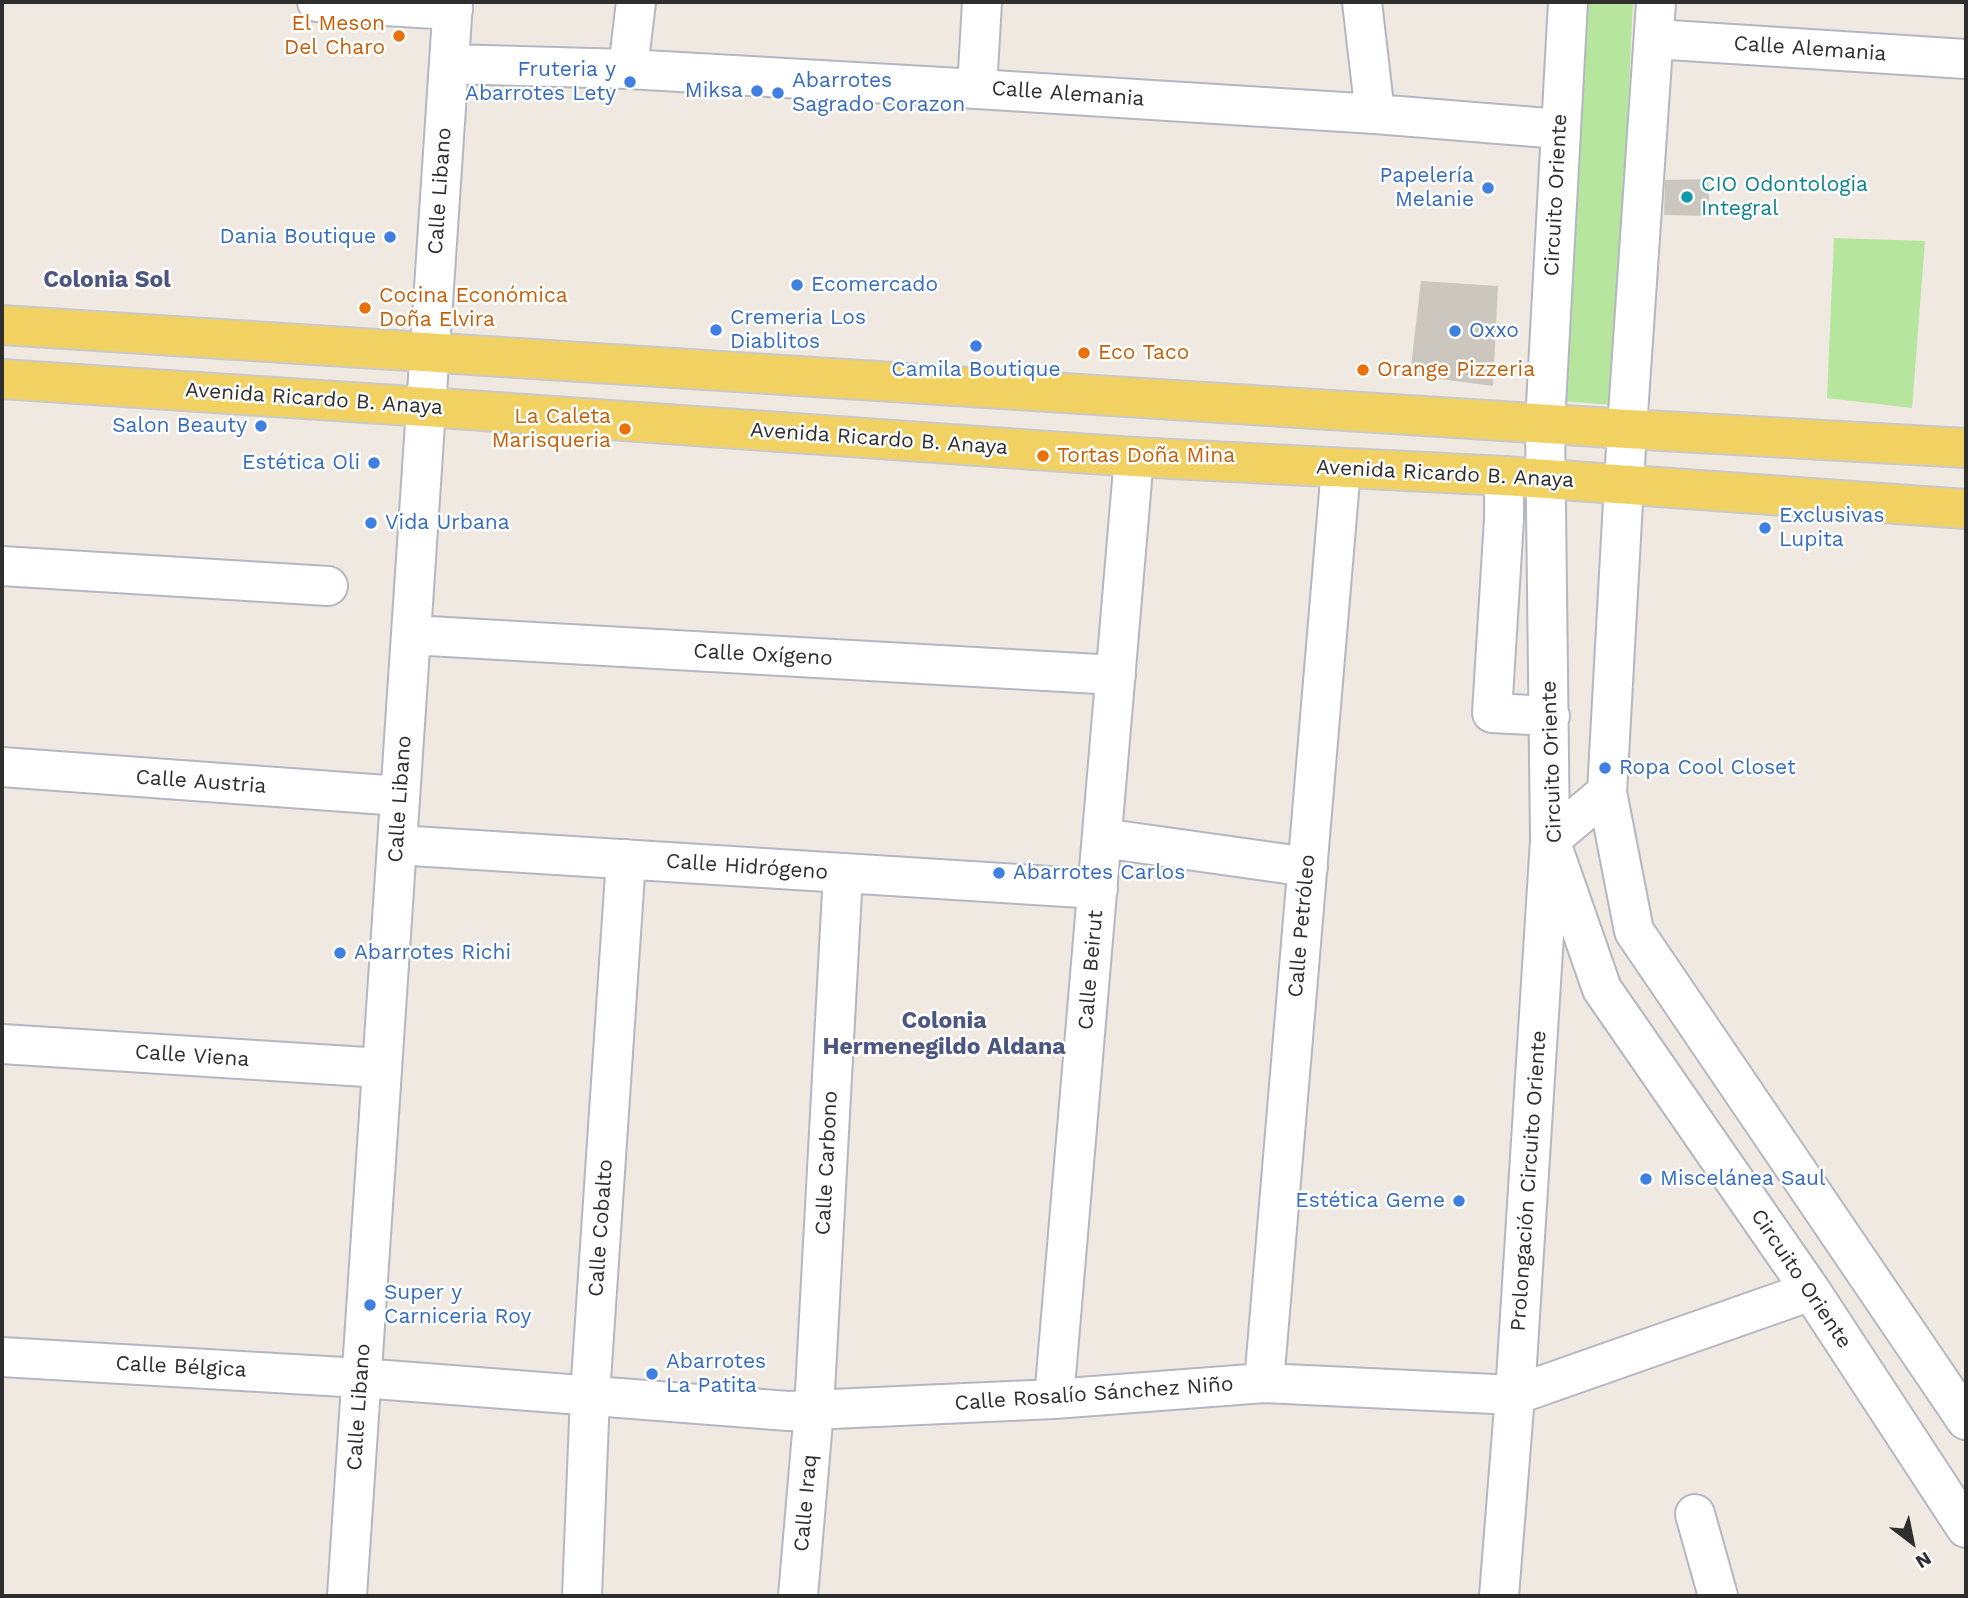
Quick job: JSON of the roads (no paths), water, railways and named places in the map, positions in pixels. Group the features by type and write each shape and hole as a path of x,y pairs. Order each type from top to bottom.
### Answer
{"main road":[{"path":"2,325 1627,429 1966,448"},
{"name":"Avenida Ricardo B. Anaya","path":"2,379 1134,457 1504,475 1966,509"}],"street":[{"path":"317,2 453,6"},
{"path":"628,69 636,2"},
{"path":"977,89 982,2"},
{"path":"1362,2 1375,114"},
{"name":"Circuito Oriente","path":"1568,2 1545,423 1550,840 1601,989 1811,1291 1966,1528"},
{"path":"1656,2 1627,429 1607,792 1634,930 1966,1420"},
{"name":"Calle Libano","path":"346,1596 453,6"},
{"name":"Calle Alemania","path":"1654,39 1966,59"},
{"name":"Calle Alemania","path":"449,64 628,69 977,89 1375,114 1560,129"},
{"name":"Calle Beirut","path":"1054,1399 1134,457"},
{"name":"Calle Petróleo","path":"1264,1383 1341,468"},
{"path":"1504,475 1504,519 1492,713 1550,716"},
{"path":"2,566 328,586"},
{"name":"Calle Oxígeno","path":"411,635 1116,675"},
{"name":"Calle Austria","path":"2,767 400,796"},
{"path":"1550,840 1607,792"},
{"path":"1102,838 1308,867"},
{"name":"Prolongación Circuito Oriente","path":"1498,1596 1515,1395 1550,840"},
{"name":"Calle Hidrógeno","path":"397,845 1098,889"},
{"name":"Calle Cobalto","path":"582,1596 590,1395 626,859"},
{"name":"Calle Carbono","path":"814,1410 843,873"},
{"name":"Calle Viena","path":"2,1044 382,1068"},
{"path":"1671,1089 1720,1057"},
{"name":"Calle Rosalío Sánchez Niño","path":"361,1378 788,1411 1054,1399 1264,1383 1515,1395 1811,1291"},
{"name":"Calle Bélgica","path":"2,1357 361,1378"},
{"name":"Calle Iraq","path":"798,1596 814,1410"},
{"path":"1695,1514 1718,1596"}],"place":[{"name":"El Meson Del Charo","path":"399,36"},
{"name":"Fruteria y Abarrotes Lety","path":"630,82"},
{"name":"Miksa","path":"757,91"},
{"name":"Abarrotes Sagrado Corazon","path":"778,93"},
{"name":"Papelería Melanie","path":"1488,188"},
{"name":"CIO Odontologia Integral","path":"1687,197"},
{"name":"Dania Boutique","path":"390,237"},
{"name":"Ecomercado","path":"797,285"},
{"name":"Cocina Económica Doña Elvira","path":"365,308"},
{"name":"Cremeria Los Diablitos","path":"716,330"},
{"name":"Oxxo","path":"1455,331"},
{"name":"Camila Boutique","path":"976,346"},
{"name":"Eco Taco","path":"1084,353"},
{"name":"Orange Pizzeria","path":"1363,370"},
{"name":"Salon Beauty","path":"261,426"},
{"name":"La Caleta Marisqueria","path":"625,429"},
{"name":"Tortas Doña Mina","path":"1043,456"},
{"name":"Estética Oli","path":"374,463"},
{"name":"Vida Urbana","path":"371,523"},
{"name":"Exclusivas Lupita","path":"1765,528"},
{"name":"Ropa Cool Closet","path":"1605,768"},
{"name":"Abarrotes Carlos","path":"999,873"},
{"name":"Abarrotes Richi","path":"340,953"},
{"name":"Miscelánea Saul","path":"1646,1179"},
{"name":"Estética Geme","path":"1459,1201"},
{"name":"Super y Carniceria Roy","path":"370,1305"},
{"name":"Abarrotes La Patita","path":"652,1374"}],"district":[{"name":"Colonia Sol","path":"107,280"},
{"name":"Colonia Hermenegildo Aldana","path":"944,1034"}]}
